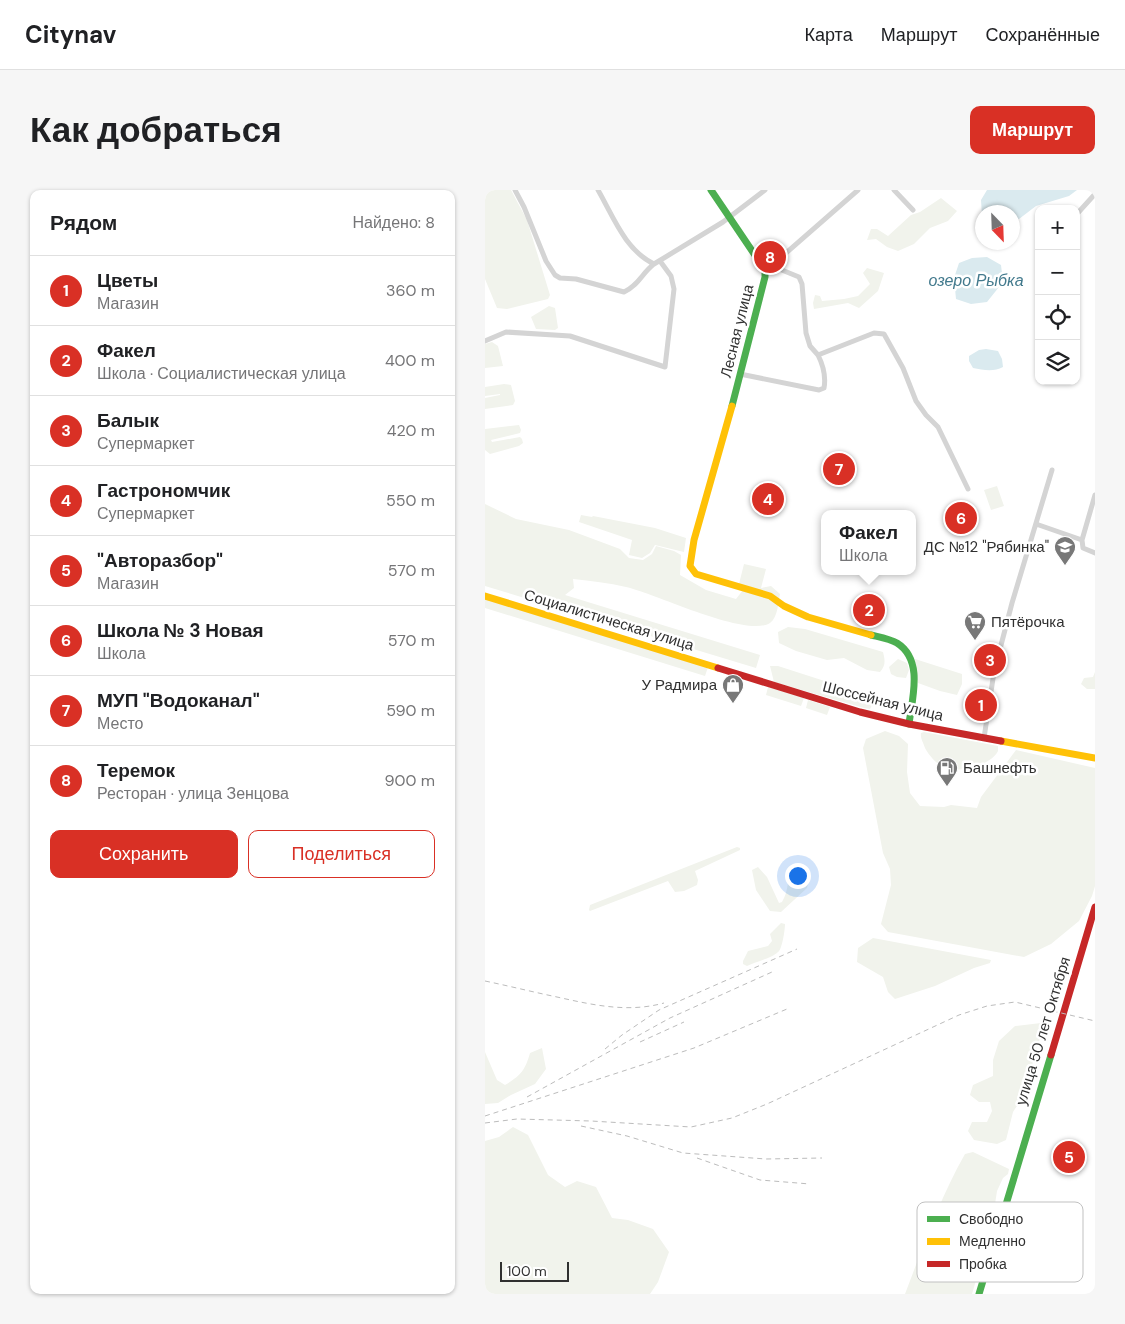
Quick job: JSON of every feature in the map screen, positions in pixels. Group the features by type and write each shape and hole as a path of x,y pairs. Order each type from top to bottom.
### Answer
{"street":[{"path":"515,190 546,261 555,275 560,278 576,279 625,292 637,283 653,264 730,217 765,190"},
{"path":"598,190 629,244 636,253 653,264"},
{"name":"Лесная улица","path":"711,190 765,270 763,286 741,374 694,540 691,566 696,574 770,596 784,606 807,617 895,642 905,649 912,662 913,676 909,724"},
{"path":"765,270 772,266 858,190"},
{"path":"894,190 913,210"},
{"path":"1080,211 1095,194"},
{"path":"485,341 506,332 570,336 665,367 674,289 671,276 660,261"},
{"path":"741,374 819,390 824,388 823,363 810,346 806,333 803,284 799,277 772,266"},
{"path":"818,355 874,333 884,334 903,368 916,401 938,427 968,489"},
{"path":"984,738 994,672 1012,603 1052,470"},
{"path":"1095,495 1082,540 1083,548 1095,553"},
{"path":"1036,524 1082,540"},
{"name":"Социалистическая улица","path":"485,596 726,670"},
{"name":"Шоссейная улица","path":"726,670 860,712 909,724 1095,758"},
{"name":"улица 50 лет Октября","path":"1006,1202 1095,908"},
{"name":"улица 50 лет Октября","path":"979,1294 983,1282"}],"shaded area":[{"path":"485,190 511,190 527,220 550,295 548,299 507,309 497,308 485,279"},
{"path":"941,198 957,211 948,221 930,228 914,244 898,251 887,247 876,239 867,240 871,229 877,229 888,236 911,215 920,212"},
{"path":"867,268 884,273 878,291 859,308 848,303 814,309 815,295 820,296 822,301 858,296 870,284 863,273"},
{"path":"549,306 555,308 558,328 555,330 536,329 531,317"},
{"path":"492,342 498,346 503,366 485,368 485,344"},
{"path":"504,384 511,385 515,401 513,405 485,409 485,398 500,394 485,396 485,387"},
{"path":"519,425 520,433 491,440 492,442 520,437 523,443 519,446 490,454 485,450 485,429"},
{"path":"997,486 1004,506 991,510 984,490"},
{"path":"485,504 516,519 569,530 620,549 629,558 643,560 652,554 656,546 674,551 681,555 680,575 706,590 736,599 743,590 756,589 739,584 744,564 766,569 761,588 771,586 780,594 773,620 770,623 758,626 741,625 721,620 639,591 607,583 573,579 574,588 565,595 760,655 756,668 485,586"},
{"path":"581,515 655,528 686,538 684,552 655,545 650,553 642,558 629,555 632,540 579,522"},
{"path":"485,599 708,667 705,676 485,608"},
{"path":"788,627 805,629 883,652 884,665 880,672 867,670 844,658 827,660 796,651 779,643 778,632"},
{"path":"898,659 907,663 909,670 906,678 891,674 889,667"},
{"path":"915,659 962,674 962,684 957,695 918,683"},
{"path":"770,666 778,666 868,695 873,703 870,709 864,708 774,682"},
{"path":"1095,672 1095,689 1087,689 1081,684 1084,678 1093,677"},
{"path":"768,687 804,698 801,706 766,695"},
{"path":"808,700 830,707 827,715 806,708"},
{"path":"885,731 899,736 908,744 907,772 910,793 920,806 944,807 951,805 977,808 981,797 1016,750 1095,768 1095,886 1079,921 1051,944 1024,957 888,932 881,924 891,885 890,869 883,853 863,748 866,739"},
{"path":"921,733 998,746 998,751 981,765 955,770 947,769 936,762 926,750 921,737"},
{"path":"737,847 740,850 695,871 698,880 697,885 684,891 675,892 668,881 589,910 590,905"},
{"path":"797,864 805,866 810,876 807,888 781,912 770,911 756,890 752,870 758,867 767,877 779,903 782,902 791,874"},
{"path":"781,923 785,924 785,927 781,948 772,956 747,966 743,964 748,951 768,946 772,941 770,934"},
{"path":"873,938 991,960 990,963 974,968 935,986 895,999 888,992 883,977 857,962 858,948"},
{"path":"1041,1023 1043,1032 1034,1053 1031,1075 1024,1095 1013,1112 1006,1140 997,1144 974,1140 968,1131 972,1122 987,1122 992,1111 990,1102 979,1102 970,1095 973,1085 993,1076 993,1060 999,1041 1015,1026"},
{"path":"542,1048 546,1069 535,1084 498,1103 485,1104 485,1052 497,1080 505,1085 515,1079 521,1072 530,1053"},
{"path":"513,1127 528,1135 548,1175 565,1187 577,1181 596,1187 612,1218 628,1220 653,1229 669,1252 658,1282 650,1294 485,1294 485,1141 499,1137"},
{"path":"973,1152 1009,1169 1008,1174 1003,1178 997,1191 995,1202 942,1202 965,1154"},
{"path":"917,1262 917,1282 976,1282 972,1294 905,1294"}],"water":[{"path":"987,190 1077,190 1069,196 1035,205 1020,218 1020,205 981,205 981,200"},
{"name":"озеро Рыбка","path":"987,257 1001,265 1003,282 987,302 971,304 956,299 954,278 959,263 972,258"},
{"path":"979,350 998,351 1003,367 992,370 973,368 969,361 969,356"}],"railway":[{"path":"605,1049 659,1010 797,949"},
{"path":"527,1097 670,1018 772,972"},
{"path":"485,981 584,1003 611,1007 651,1006 664,1003"},
{"path":"485,1123 517,1119 691,1127 732,1118 767,1104 959,1015 987,1006 1015,1002 1095,1021"},
{"path":"485,1116 694,1048 787,1009"},
{"path":"640,1042 684,1022"},
{"path":"581,1126 627,1136 683,1153 766,1159 822,1158"},
{"path":"697,1158 760,1180 810,1184"}],"traffic: fast":[{"path":"711,190 765,270 765,277 732,406"},
{"path":"871,635 897,643 911,659 914,692 909,724"},
{"path":"1007,1202 1051,1055"},
{"path":"979,1294 983,1282"}],"traffic: slow":[{"path":"732,406 694,540 690,566 696,574 770,596 784,606 808,617 871,635"},
{"path":"485,596 718,668"},
{"path":"1001,741 1095,758"}],"traffic: jam":[{"path":"718,668 860,712 909,724 1001,741"},
{"path":"1051,1055 1095,907"}],"place":[{"name":"Теремок","path":"770,257"},
{"name":"МУП \"Водоканал\"","path":"839,469"},
{"name":"Гастрономчик","path":"768,499"},
{"name":"Школа № 3 Новая","path":"961,518"},
{"name":"ДС №12 \"Рябинка\"","path":"1065,566"},
{"name":"Факел","path":"869,610"},
{"name":"Пятёрочка","path":"975,641"},
{"name":"Балык","path":"990,660"},
{"name":"У Радмира","path":"733,704"},
{"name":"Цветы","path":"981,705"},
{"name":"Башнефть","path":"947,787"},
{"name":"\"Авторазбор\"","path":"1069,1157"}]}
